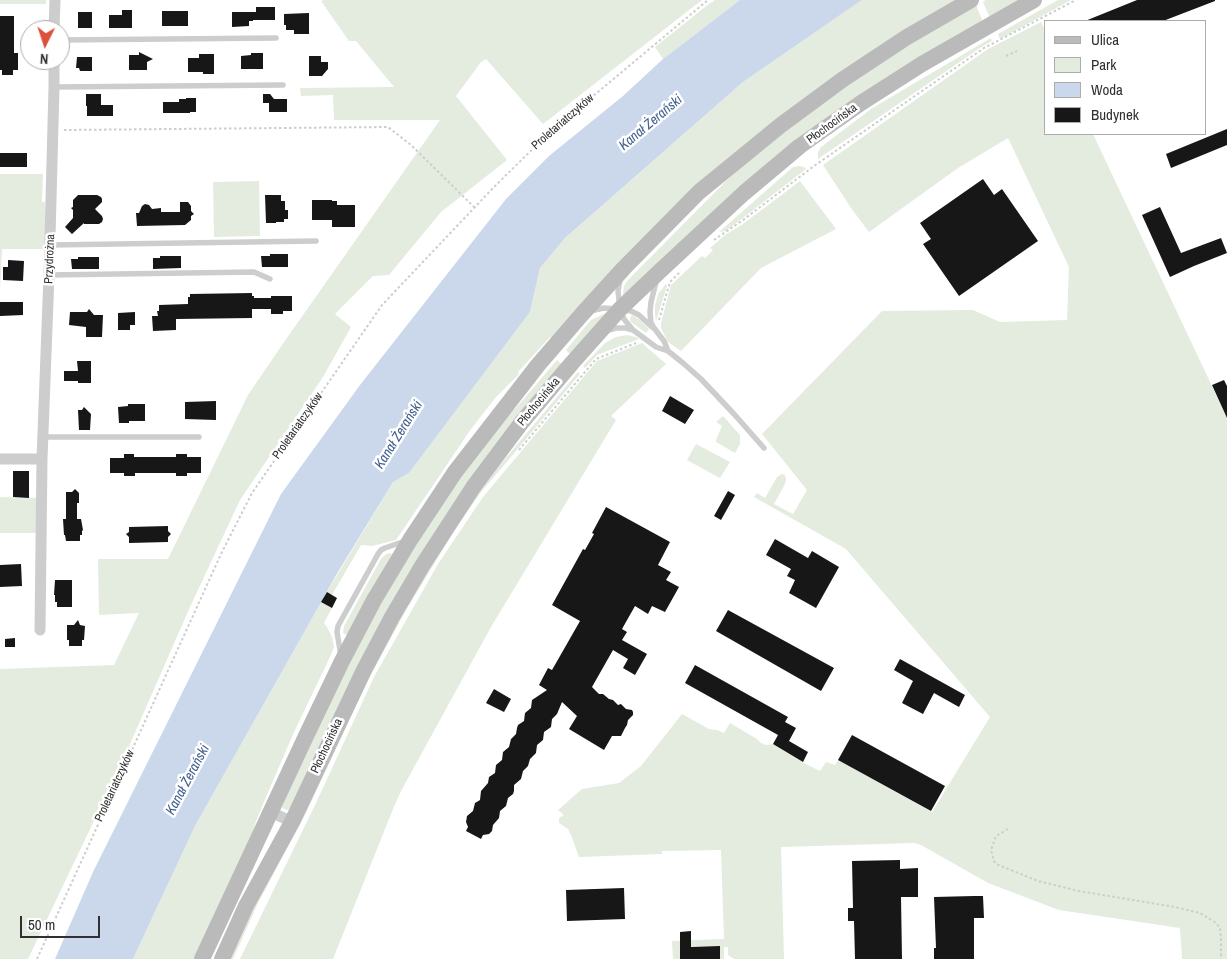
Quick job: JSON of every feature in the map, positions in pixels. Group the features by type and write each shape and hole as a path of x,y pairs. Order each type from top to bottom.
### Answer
{"main road":[{"name":"Płochocińska","path":"202,959 306,736 374,600 410,540 477,442 583,313 624,268 699,192 780,125 842,80 907,37 970,0"},
{"name":"Płochocińska","path":"222,959 246,906 292,822 364,670 392,617 422,566 474,486 516,430 572,363 620,309 744,193 800,146 861,102 922,64 1034,0"}],"street":[{"path":"54,20 55,0"},
{"name":"Przydrożna","path":"40,630 42,437 49,275 54,70"},
{"path":"0,459 42,459"},
{"path":"271,812 292,822"}],"lane":[{"path":"70,40 276,38"},
{"path":"54,87 283,85"},
{"path":"50,244 316,241"},
{"path":"624,268 618,291 620,309 624,319 633,330 656,347 668,351 701,379 764,448"},
{"path":"660,271 651,302 651,324 664,341 668,351"},
{"path":"49,275 254,272 270,279"},
{"path":"583,313 604,308 631,311 639,315 654,328"},
{"path":"599,333 616,328 633,330"},
{"path":"42,437 199,437"}],"path":[{"name":"Proletariatczyków","path":"36,959 221,554 252,494 382,305 474,207 550,132 708,0"},
{"path":"712,242 814,166 984,48 1076,0"},
{"path":"1006,56 1017,51"},
{"path":"53,130 388,126 411,145 474,207"},
{"path":"659,323 670,282 682,270"},
{"path":"517,452 596,359 641,341"},
{"path":"1008,829 996,836 991,850 996,864 1038,881 1079,891 1200,913 1216,922 1220,928 1222,940 1221,959"}],"green space":[{"path":"0,0 46,0 46,4 0,4"},
{"path":"702,0 543,124 486,59 481,62 456,96 507,160 441,212 389,275 373,276 335,314 351,327 323,377 240,500 190,607 123,760 28,959 0,959 0,669 114,665 139,613 99,615 98,559 168,559 248,395 440,120 334,120 333,95 301,96 300,88 394,87 356,41 349,41 321,1"},
{"path":"715,0 740,0 663,59 655,47"},
{"path":"862,0 958,0 832,79 552,338 550,337 518,372 519,374 496,397 471,429 396,540 372,546 361,545 332,595 327,592 393,482 409,473 530,312 540,268 565,238 743,82"},
{"path":"986,0 1022,0 990,18 983,2"},
{"path":"1058,0 1071,0 1000,39 998,34"},
{"path":"976,5 983,22 897,71 624,297 624,286 628,280 733,174 810,111 918,39"},
{"path":"1041,22 1044,28 1044,135 1093,135 1227,418 1227,959 1182,959 1180,928 1059,910 988,883 921,845 914,843 781,847 784,959 734,959 728,955 728,947 724,947 724,959 720,959 719,946 680,947 680,959 673,959 672,941 724,939 721,850 662,851 662,854 579,857 568,829 559,823 559,818 564,815 558,810 582,789 619,783 641,766 682,714 709,729 724,733 730,723 761,743 766,745 773,744 820,771 826,762 835,765 838,760 932,812 990,717 846,549 754,497 757,493 765,498 777,477 782,474 785,475 785,484 774,504 793,514 807,490 762,434 882,311 973,310 1000,322 1067,320 1069,267 1008,138 958,168 869,232 823,165 988,49"},
{"path":"991,38 992,41 818,159 818,152 821,147 871,109"},
{"path":"799,166 806,169 726,231 719,232 793,167"},
{"path":"0,174 43,174 42,202 45,202 45,249 2,249 0,290"},
{"path":"259,181 260,236 214,237 213,182"},
{"path":"800,181 836,229 761,268 681,351 668,342 661,328 661,323 671,285 702,256 705,258 713,250 710,248 725,235 743,224"},
{"path":"666,284 656,321 655,306 658,294"},
{"path":"606,313 572,356 566,350 590,321"},
{"path":"632,315 649,329 646,333 631,322"},
{"path":"627,335 639,339 597,355 585,368 583,366 605,343 616,337"},
{"path":"642,343 666,364 611,416 616,420 491,627 401,791 333,959 240,959 316,803 374,677 438,564 483,497 597,361"},
{"path":"557,360 563,365 472,477 292,809 286,810 282,807 297,768 387,589 481,446"},
{"path":"578,372 580,374 481,492 457,526 405,612 368,680 306,813 258,903 233,959 229,959 365,681 413,593 479,490"},
{"path":"723,416 740,435 740,444 735,453 716,442 722,426 716,422"},
{"path":"696,444 730,462 720,478 687,460"},
{"path":"0,497 39,498 39,533 0,533"},
{"path":"389,553 392,554 349,634 346,635 343,633 344,626 381,559"},
{"path":"321,602 332,608 324,623 332,637 334,647 272,783 256,821 249,845 194,959 133,959 195,826"}],"water":[{"name":"Kanał Żerański","path":"740,0 862,0 743,82 565,238 540,268 530,312 409,473 393,482 338,572 195,826 133,959 55,959 93,872 281,494 360,385 506,199 549,156 623,96 663,59"}],"building":[{"path":"1137,0 1215,0 1166,20 1087,20"},
{"path":"256,7 275,7 275,20 253,20 249,21 249,26 232,27 232,12 256,12"},
{"path":"122,10 132,10 132,28 109,28 109,15 122,15"},
{"path":"162,11 188,11 188,26 162,26"},
{"path":"78,12 92,12 92,28 78,28"},
{"path":"309,13 309,34 294,34 294,30 286,30 284,14"},
{"path":"0,16 14,16 14,53 18,53 18,70 13,70 13,75 2,75 2,70 0,70"},
{"path":"139,52 153,59 147,62 147,70 129,70 129,55 139,55"},
{"path":"251,53 263,53 263,69 241,69 241,56 251,55"},
{"path":"199,54 214,54 214,74 188,72 188,58 199,58"},
{"path":"309,56 321,56 321,62 328,62 328,69 322,76 309,76"},
{"path":"77,57 92,57 92,71 80,71 79,68 76,68"},
{"path":"86,94 101,94 101,105 113,105 113,116 87,116"},
{"path":"263,94 270,94 274,99 287,99 287,112 269,112 269,103 263,103"},
{"path":"196,98 196,112 163,113 163,102 179,102 179,99"},
{"path":"1227,129 1227,145 1171,168 1166,154"},
{"path":"0,153 27,153 27,167 0,167"},
{"path":"983,179 994,195 1002,189 1038,241 959,296 923,244 931,239 920,223"},
{"path":"78,195 97,195 101,197 102,202 95,209 103,219 99,224 84,223 72,234 65,227 73,218 73,210 71,208 73,207 73,200"},
{"path":"265,195 281,195 281,201 285,201 285,210 288,210 288,219 284,219 284,222 266,223"},
{"path":"312,200 332,200 337,201 337,205 355,205 355,227 332,227 332,220 312,220"},
{"path":"180,202 188,202 194,214 185,225 137,226 136,213 139,213 145,204 149,205 152,209 161,208 161,212 180,212"},
{"path":"1160,207 1181,253 1221,238 1227,253 1170,277 1142,215"},
{"path":"270,254 288,254 288,267 262,267 261,256 270,256"},
{"path":"160,256 181,256 181,268 153,269 153,258 160,258"},
{"path":"78,257 99,257 99,269 72,269 71,259 78,259"},
{"path":"8,260 24,261 23,281 3,280 3,267 8,267"},
{"path":"252,293 254,298 292,296 292,311 283,311 283,314 271,314 271,309 252,309 252,318 176,319 176,330 153,331 152,316 158,316 159,305 188,304 190,294"},
{"path":"0,302 23,302 23,315 0,316"},
{"path":"89,309 94,315 103,315 102,337 86,337 86,327 69,325 70,312 87,312"},
{"path":"135,312 135,325 130,325 130,330 118,330 118,313"},
{"path":"77,361 91,361 91,383 64,381 64,371 78,371"},
{"path":"1224,380 1227,386 1227,418 1212,385"},
{"path":"670,396 694,410 685,424 662,411"},
{"path":"216,401 216,420 185,419 185,402"},
{"path":"128,404 145,404 145,421 119,423 118,407 128,406"},
{"path":"84,407 91,414 90,430 79,430 78,410 82,410"},
{"path":"124,454 134,454 134,457 176,457 176,454 187,454 187,457 201,457 201,473 187,473 187,476 176,476 176,473 135,473 135,476 124,476 124,473 110,473 110,458 124,458"},
{"path":"13,471 29,471 29,498 13,497"},
{"path":"75,489 79,493 77,519 81,519 83,530 82,535 80,535 80,541 66,541 63,519 66,519 66,492 72,492"},
{"path":"728,491 735,495 721,520 714,516"},
{"path":"606,507 670,542 658,565 671,572 666,580 679,587 665,612 652,606 648,614 635,606 622,629 627,632 622,640 647,654 635,675 623,668 628,659 613,650 592,687 599,694 603,694 618,705 621,704 626,709 632,710 633,715 628,720 621,736 612,736 604,750 569,729 577,716 562,702 557,714 552,719 551,727 544,732 543,740 537,745 536,753 523,771 521,779 514,785 513,794 508,798 506,806 500,811 499,818 493,825 492,831 489,834 483,835 481,839 466,831 468,827 466,822 467,816 473,811 475,803 480,800 481,791 488,783 489,777 495,773 496,765 502,760 503,752 509,747 511,739 516,734 518,725 524,721 525,713 531,708 532,700 547,690 539,685 548,668 552,670 580,621 552,605 583,549 585,550 594,534 592,533"},
{"path":"168,526 168,531 171,534 168,537 168,542 129,543 129,537 126,534 129,532 129,527"},
{"path":"775,539 808,558 812,551 839,567 816,608 789,593 795,580 787,576 791,569 766,555"},
{"path":"21,564 22,586 0,587 0,565"},
{"path":"55,580 72,580 72,607 57,607 54,595"},
{"path":"327,592 337,598 332,608 321,602"},
{"path":"728,610 834,668 821,691 716,631"},
{"path":"78,620 80,625 85,626 82,646 69,646 67,625 74,625"},
{"path":"15,638 15,647 5,647 5,639"},
{"path":"900,659 965,695 959,707 934,693 923,714 902,703 913,681 894,670"},
{"path":"695,665 788,717 785,722 796,728 789,741 808,752 803,762 773,744 778,735 685,683"},
{"path":"494,689 511,699 504,712 486,703"},
{"path":"852,735 945,786 931,811 838,760"},
{"path":"900,860 900,869 918,868 918,897 901,897 902,959 855,959 854,921 848,921 848,908 853,908 852,861"},
{"path":"624,888 625,919 567,921 566,890"},
{"path":"983,896 984,918 974,918 974,959 934,959 934,948 936,948 934,897"},
{"path":"691,931 691,947 720,946 720,959 680,959 680,932"}]}
